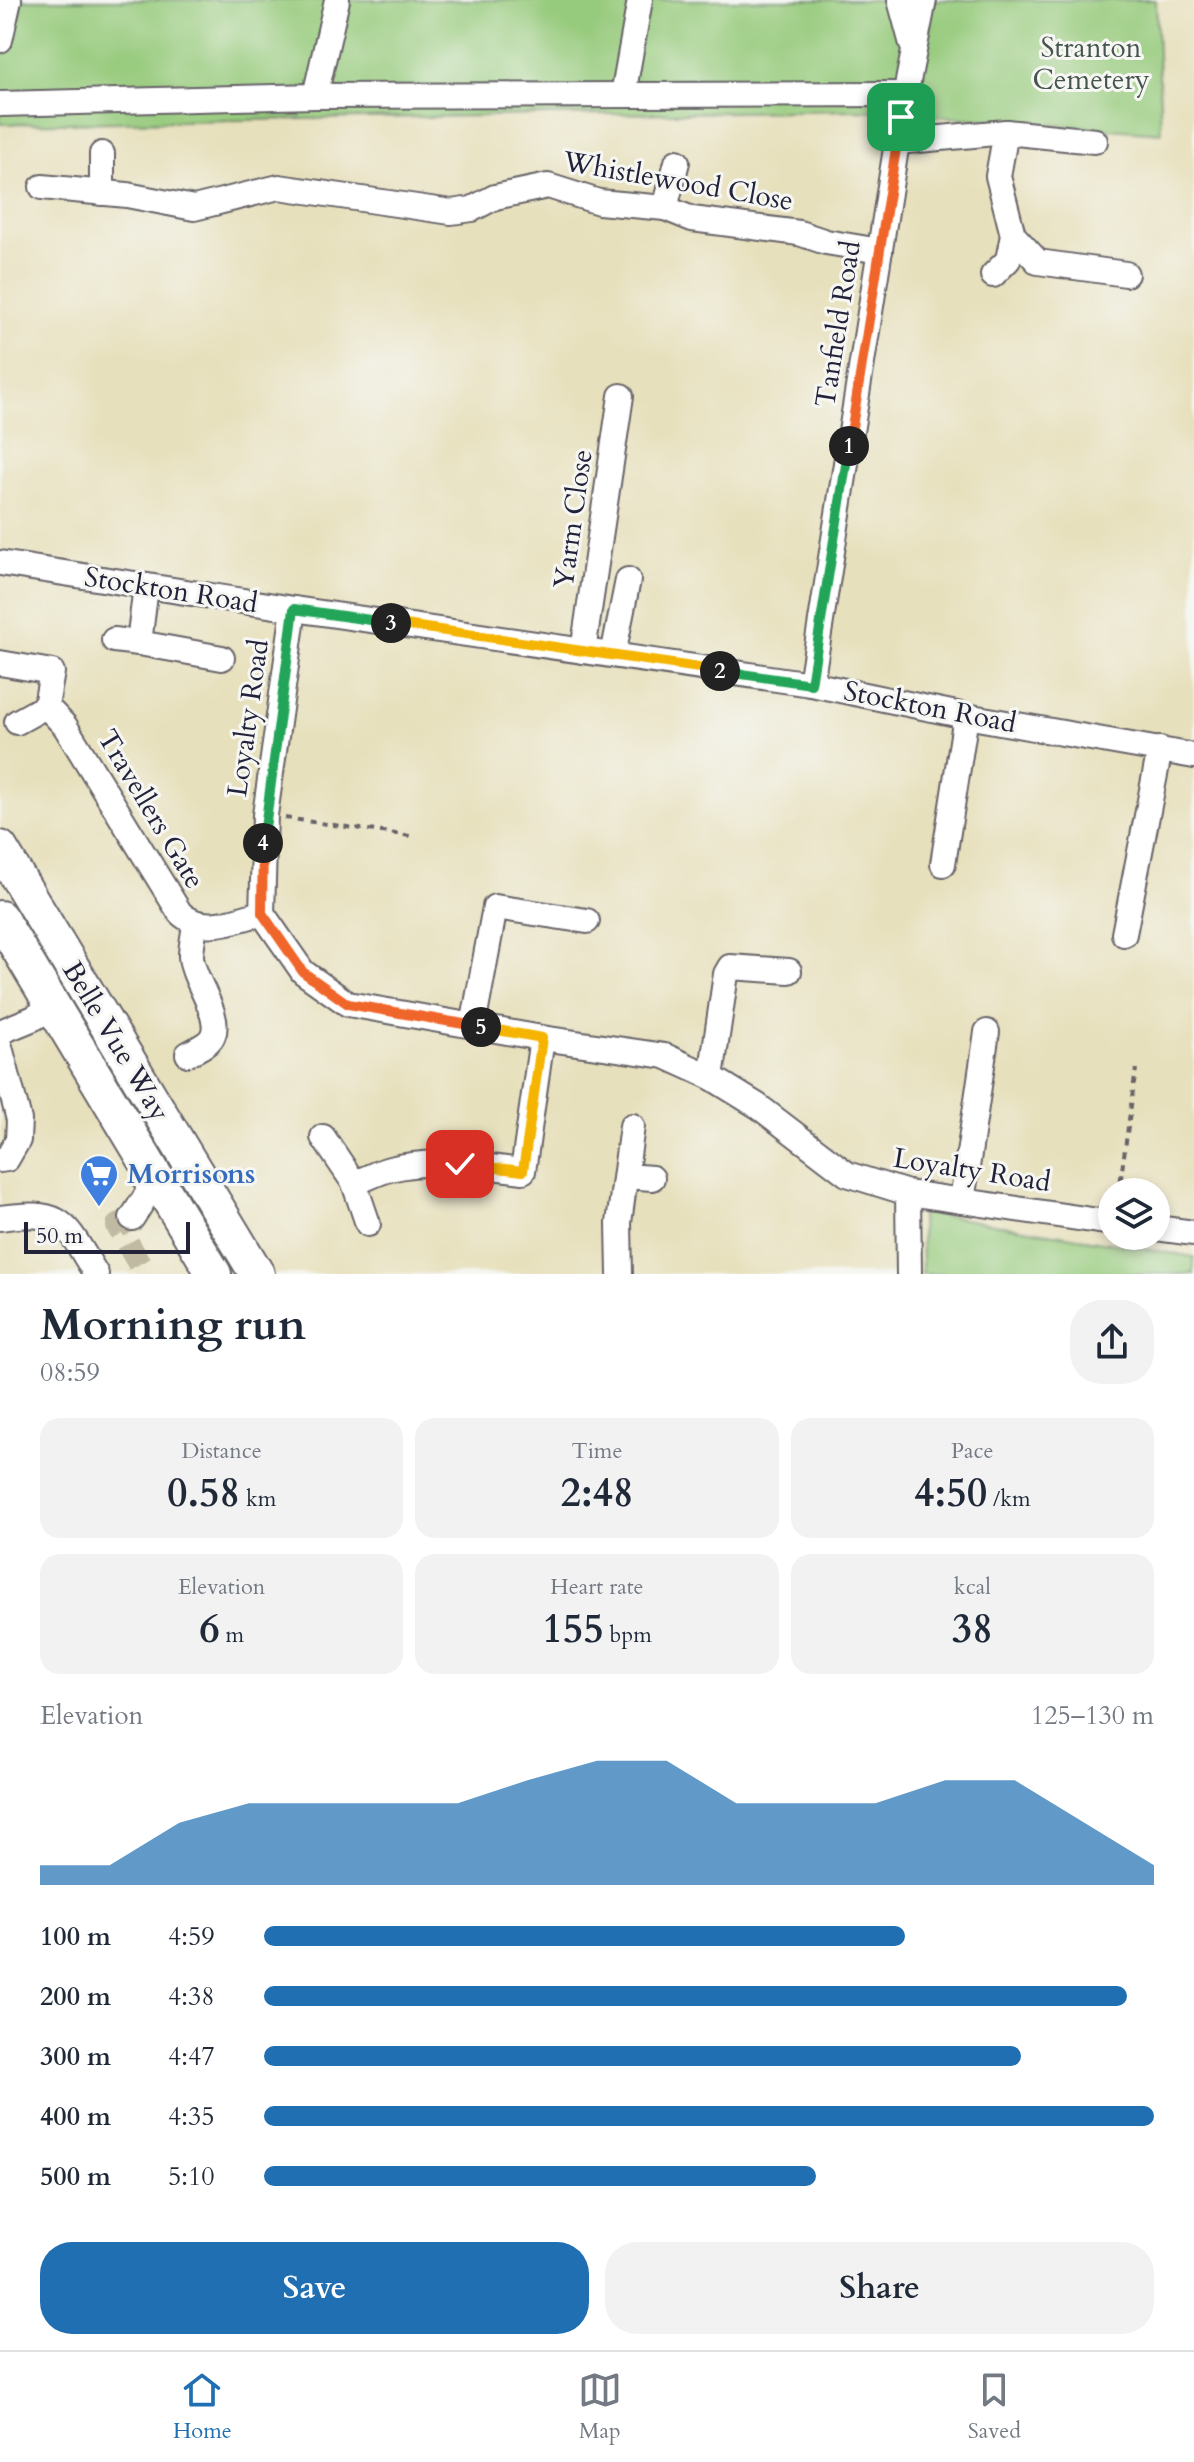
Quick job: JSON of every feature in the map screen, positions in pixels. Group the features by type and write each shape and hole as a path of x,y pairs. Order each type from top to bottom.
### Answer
{"highway":[{"name":"Belle Vue Way","path":"0,848 257,1274"},
{"path":"0,918 214,1274"}],"street":[{"path":"0,40 9,0"},
{"path":"315,96 337,0"},
{"path":"623,95 640,0"},
{"path":"900,0 914,50"},
{"name":"Tanfield Road","path":"811,684 897,142 924,0"},
{"path":"0,104 315,96 623,95 904,105"},
{"path":"993,275 1008,260 1013,235 998,176 1006,132"},
{"path":"897,142 1006,132 1095,141"},
{"path":"102,154 102,193"},
{"path":"665,208 677,162"},
{"name":"Whistlewood Close","path":"42,187 194,208 279,187 451,212 472,209 495,197 548,186 608,204 665,208 692,219 716,224 799,233 826,242 880,251"},
{"path":"1013,235 1038,262 1126,274"},
{"name":"Yarm Close","path":"583,651 621,396"},
{"name":"Stockton Road","path":"0,563 811,684 966,716 1176,752"},
{"path":"613,655 628,580"},
{"path":"139,643 146,586"},
{"name":"Loyalty Road","path":"294,609 265,815 262,913 303,972 348,1004 665,1056 711,1077 758,1106 847,1174 908,1193 1098,1221"},
{"path":"114,640 222,658"},
{"path":"0,663 52,672 46,706 17,722"},
{"name":"Travellers Gate","path":"46,706 65,726 180,913 195,924 215,925 262,913"},
{"path":"943,864 966,716"},
{"path":"1146,880 1176,752"},
{"path":"1124,934 1176,752"},
{"path":"473,1026 495,907 587,921"},
{"path":"188,1054 211,1040 215,1032 215,1023 191,956 195,924"},
{"path":"711,1077 726,974 730,967 789,971"},
{"path":"0,1032 53,1006"},
{"path":"962,1201 987,1032"},
{"path":"354,1183 388,1169 427,1163 523,1171 542,1038"},
{"path":"0,1047 19,1120 18,1140 7,1159 0,1160"},
{"path":"620,1274 619,1223 632,1126"},
{"path":"323,1137 354,1183 368,1224"},
{"path":"132,1218 148,1193 147,1162"},
{"path":"626,1176 652,1178"},
{"path":"908,1193 909,1274"},
{"path":"0,1218 34,1213 57,1219 75,1240 96,1274"},
{"path":"1170,1230 1194,1233"}],"path":[{"path":"265,815 410,836"},
{"path":"1121,1178 1136,1069"}],"green space":[{"name":"Stranton Cemetery","path":"0,0 1156,0 1161,133 857,110 0,124"},
{"path":"921,1212 1098,1241 1098,1250 1152,1250 1194,1257 1194,1274 922,1274"}],"tunnel":[{"path":"132,1218 118,1226 145,1274"}],"place":[{"name":"Morrisons","path":"99,1208"}],"route":[{"path":"460,1164 523,1171 542,1038 348,1004 303,972 262,913 265,815 294,609 811,684 901,117"}]}
